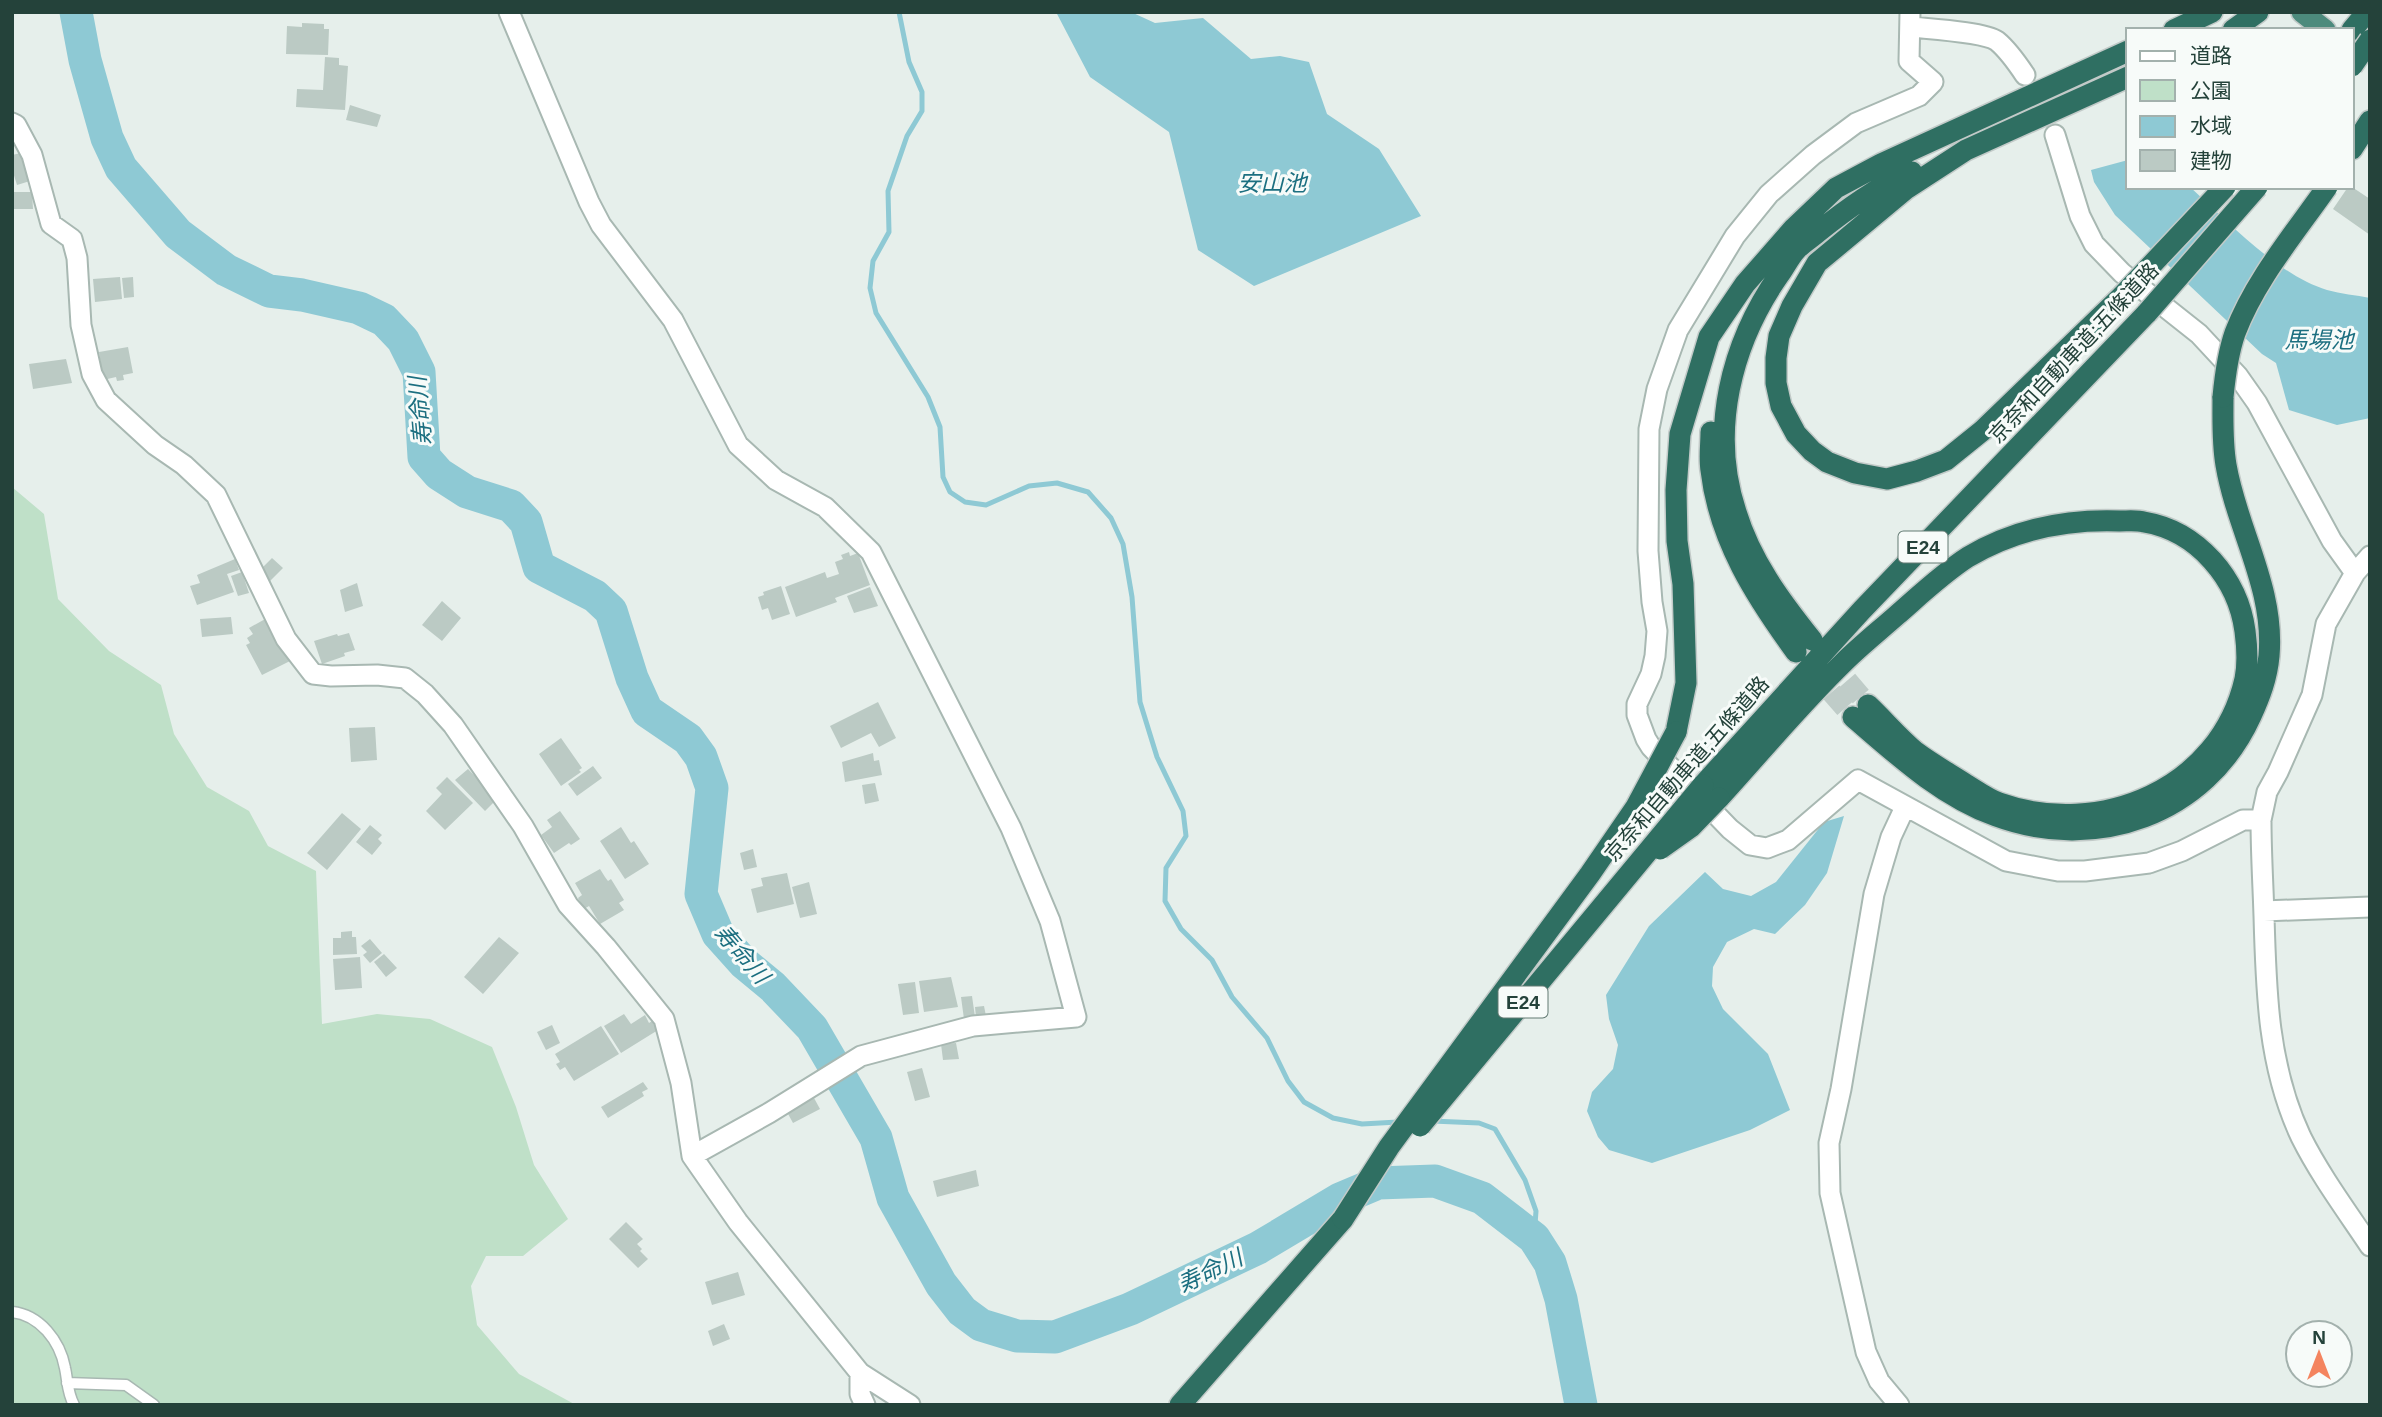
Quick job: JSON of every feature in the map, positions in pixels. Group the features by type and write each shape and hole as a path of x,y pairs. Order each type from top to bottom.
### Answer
{"highway":[{"path":"2178,28 2212,12"},
{"path":"2236,28 2258,12"},
{"path":"2302,12 2322,28"},
{"path":"2354,28 2367,12"},
{"path":"2354,63 2370,40"},
{"path":"2354,51 2370,63"},
{"path":"1343,1219 1389,1147 1590,874 1636,807 1676,732 1686,683 1682,584 1676,541 1680,434 1709,337 1745,284 1794,228 1836,188 1881,164 2126,52"},
{"path":"1745,284 1722,358 1712,420 1710,468 1721,520 1741,568 1766,611 1804,646 1754,557 1735,511 1725,454 1726,398 1739,347 1768,290 1797,249 1853,204 1908,174 2126,78"},
{"path":"2354,146 2370,121"},
{"path":"1966,150 1906,189 1817,263 1791,306 1779,337 1776,358 1776,383 1781,406 1796,434 1827,462 1887,479 1946,460 1982,431 2123,295 2223,189"},
{"name":"京奈和自動車道;五條道路","path":"1180,1405 1343,1219 1636,866 1711,792 1862,610 2147,313 2255,189"},
{"path":"1711,792 1843,663 1916,598 1965,559 2013,536 2078,520 2145,522 2179,534 2204,552 2227,576 2242,612 2246,644 2245,678 2233,714 2212,747 2180,779 2152,796 2120,809 2080,815 2033,811 1997,802 1915,750 1861,711 1945,791 1996,816 2034,827 2078,831 2122,825 2167,808 2196,788 2230,755 2265,684 2269,654 2262,583 2227,467 2223,437 2225,376 2235,334 2255,293 2326,189"}],"street":[{"path":"509,12 601,225 673,320 738,445 776,480 825,506 872,552 1011,828 1050,922 1076,1017 973,1026 861,1056 769,1113 692,1156"},
{"path":"2025,75 1995,39 1910,20 1909,61 1933,82 1919,96 1856,123 1813,155 1769,194 1735,236 1678,330 1657,389 1649,429 1648,551 1657,631 1656,656 1637,704 1642,731 1651,747 1730,829 1750,845 1767,848 1788,840 1858,780 2006,861 2059,871 2085,871 2149,863 2182,851 2243,820 2261,820"},
{"path":"12,123 32,155 51,224 72,239 77,258 81,325 92,374 106,400 216,495 286,639 313,674 405,678 425,694 453,725 523,826 568,905 664,1019 681,1083 692,1156 738,1222 860,1373 909,1405"},
{"path":"2055,135 2080,216 2094,244 2122,273 2199,334 2238,376 2257,403 2332,541 2355,573"},
{"path":"2370,556 2355,573 2326,624 2312,695 2267,792 2261,820 2266,987 2270,1037 2282,1086 2301,1136 2327,1182 2370,1245"},
{"path":"1899,1405 1879,1381 1866,1352 1830,1193 1829,1143 1841,1089 1874,894 1891,837 1905,807"},
{"path":"2264,911 2370,906"},
{"path":"860,1373 860,1394 865,1405"}],"lane":[{"path":"12,1312 39,1322 54,1339 65,1366 68,1393 74,1405"},
{"path":"67,1383 126,1385 153,1405"}],"green space":[{"path":"12,487 44,514 58,599 109,651 161,685 174,734 207,787 249,811 268,846 316,871 322,1024 377,1014 430,1019 492,1047 516,1107 534,1165 568,1219 523,1256 486,1256 471,1286 477,1325 519,1374 576,1405 12,1405"}],"water":[{"name":"安山池","path":"1056,12 1131,12 1155,23 1203,18 1251,59 1280,56 1309,62 1327,114 1379,149 1421,216 1254,286 1198,250 1169,132 1090,77"},
{"name":"馬場池","path":"2126,161 2126,189 2192,189 2254,246 2291,273 2327,290 2370,298 2370,418 2337,425 2289,410 2276,363 2262,354 2115,215 2094,182 2091,170"},
{"path":"1844,816 1827,873 1805,905 1775,934 1754,929 1727,942 1713,967 1712,986 1723,1009 1768,1054 1790,1110 1750,1130 1652,1163 1609,1150 1598,1137 1587,1111 1592,1092 1613,1069 1618,1045 1609,1019 1606,995 1649,926 1705,872 1723,889 1751,896 1776,882 1824,822"}],"building":[{"path":"302,23 324,24 324,29 329,29 328,55 286,54 287,26 302,27"},
{"path":"325,57 339,58 339,65 348,66 345,110 296,107 297,89 323,90"},
{"path":"350,105 381,115 377,127 346,120"},
{"path":"21,153 30,181 17,185 12,169 12,155"},
{"path":"2354,188 2370,199 2370,235 2333,209 2347,189"},
{"path":"12,192 32,192 33,209 12,209"},
{"path":"120,277 122,299 95,302 93,279"},
{"path":"133,277 134,297 124,298 122,278"},
{"path":"128,347 133,373 123,375 124,380 117,381 116,377 103,380 99,352"},
{"path":"66,359 72,383 33,389 29,364"},
{"path":"849,552 850,556 858,553 870,585 835,598 837,602 796,617 785,587 825,572 827,578 839,574 835,562 843,559 841,555"},
{"path":"272,558 283,568 269,582 262,576 266,573 261,569"},
{"path":"235,559 239,570 227,574 234,592 197,605 190,586 200,583 197,575"},
{"path":"242,572 249,593 238,596 231,576"},
{"path":"357,583 363,606 345,612 340,590"},
{"path":"781,586 790,614 772,620 768,608 762,610 758,597 764,595 763,592"},
{"path":"870,587 878,606 854,613 847,596"},
{"path":"442,601 461,618 442,641 422,625"},
{"path":"231,617 233,634 202,637 200,619"},
{"path":"267,618 290,661 262,675 246,645 250,643 247,638 253,634 249,628"},
{"path":"349,633 355,650 322,664 314,641"},
{"path":"878,702 896,738 879,747 871,733 841,748 830,726"},
{"path":"375,727 377,760 351,762 349,728"},
{"path":"561,738 582,768 579,770 581,772 561,786 539,754"},
{"path":"873,753 874,761 879,760 882,775 845,782 842,762"},
{"path":"593,766 602,778 577,796 568,784"},
{"path":"468,769 497,799 485,811 455,780"},
{"path":"447,777 473,803 445,830 426,811 442,794 436,788"},
{"path":"875,783 879,801 865,804 862,785"},
{"path":"560,811 580,839 554,853 541,835 552,827 547,820"},
{"path":"342,813 361,829 327,870 307,853"},
{"path":"370,825 382,835 378,839 382,843 372,855 356,842"},
{"path":"621,827 649,864 625,879 600,841"},
{"path":"753,849 757,867 744,870 740,853"},
{"path":"600,869 608,881 611,879 624,900 619,903 624,910 600,924 589,906 584,909 578,898 582,895 575,883"},
{"path":"787,873 794,904 757,913 751,889 763,886 761,878"},
{"path":"809,882 817,914 800,918 792,887"},
{"path":"352,931 352,937 356,937 357,954 333,955 333,938 341,938 341,932"},
{"path":"499,937 519,953 483,994 464,977"},
{"path":"370,939 382,953 370,963 363,955 367,952 361,946"},
{"path":"384,954 397,968 386,977 374,962"},
{"path":"360,957 362,988 335,990 333,959"},
{"path":"951,977 958,1007 924,1012 919,981"},
{"path":"915,982 919,1013 903,1015 898,984"},
{"path":"972,996 975,1017 964,1019 961,997"},
{"path":"984,1006 986,1016 976,1017 975,1007"},
{"path":"624,1014 631,1024 645,1015 649,1023 652,1021 658,1030 621,1053 604,1026"},
{"path":"552,1025 560,1043 546,1050 537,1032"},
{"path":"601,1026 619,1054 574,1081 565,1067 560,1070 556,1064 560,1062 555,1054"},
{"path":"956,1043 959,1059 943,1060 941,1044"},
{"path":"922,1068 930,1097 915,1101 907,1072"},
{"path":"643,1082 648,1089 642,1092 644,1096 608,1118 601,1107"},
{"path":"814,1098 820,1109 793,1123 787,1112"},
{"path":"976,1170 979,1186 937,1197 933,1181"},
{"path":"626,1222 643,1239 637,1244 648,1259 638,1268 609,1239"},
{"path":"738,1272 745,1295 712,1305 705,1282"},
{"path":"724,1324 730,1339 713,1346 708,1331"}],"waterway":[{"name":"寿命川","path":"76,12 85,60 107,138 121,168 178,234 226,270 269,291 302,295 359,308 384,320 403,340 419,372 424,457 439,474 467,492 511,506 526,522 539,567 595,596 611,611 632,678 647,711 688,739 701,757 712,788 701,894 718,934 744,963 773,987 812,1028 876,1138 893,1198 941,1284 962,1311 981,1325 1017,1336 1055,1337 1130,1309 1258,1248 1340,1199 1378,1183 1435,1181 1482,1198 1534,1238 1550,1263 1561,1299 1581,1405"},
{"path":"899,12 909,62 922,92 922,111 907,136 888,191 889,232 873,261 870,288 876,313 928,397 940,427 943,477 950,492 965,502 986,505 1029,486 1057,483 1088,492 1111,518 1123,544 1132,597 1140,702 1157,757 1183,811 1186,836 1166,868 1165,901 1181,929 1212,960 1232,997 1267,1038 1288,1081 1304,1102 1333,1118 1362,1124 1398,1122"},
{"path":"1432,1121 1479,1123 1495,1129 1525,1180 1536,1211 1534,1238"}],"tunnel":[{"path":"1827,657 1868,705"},
{"path":"1811,669 1853,717"}]}
